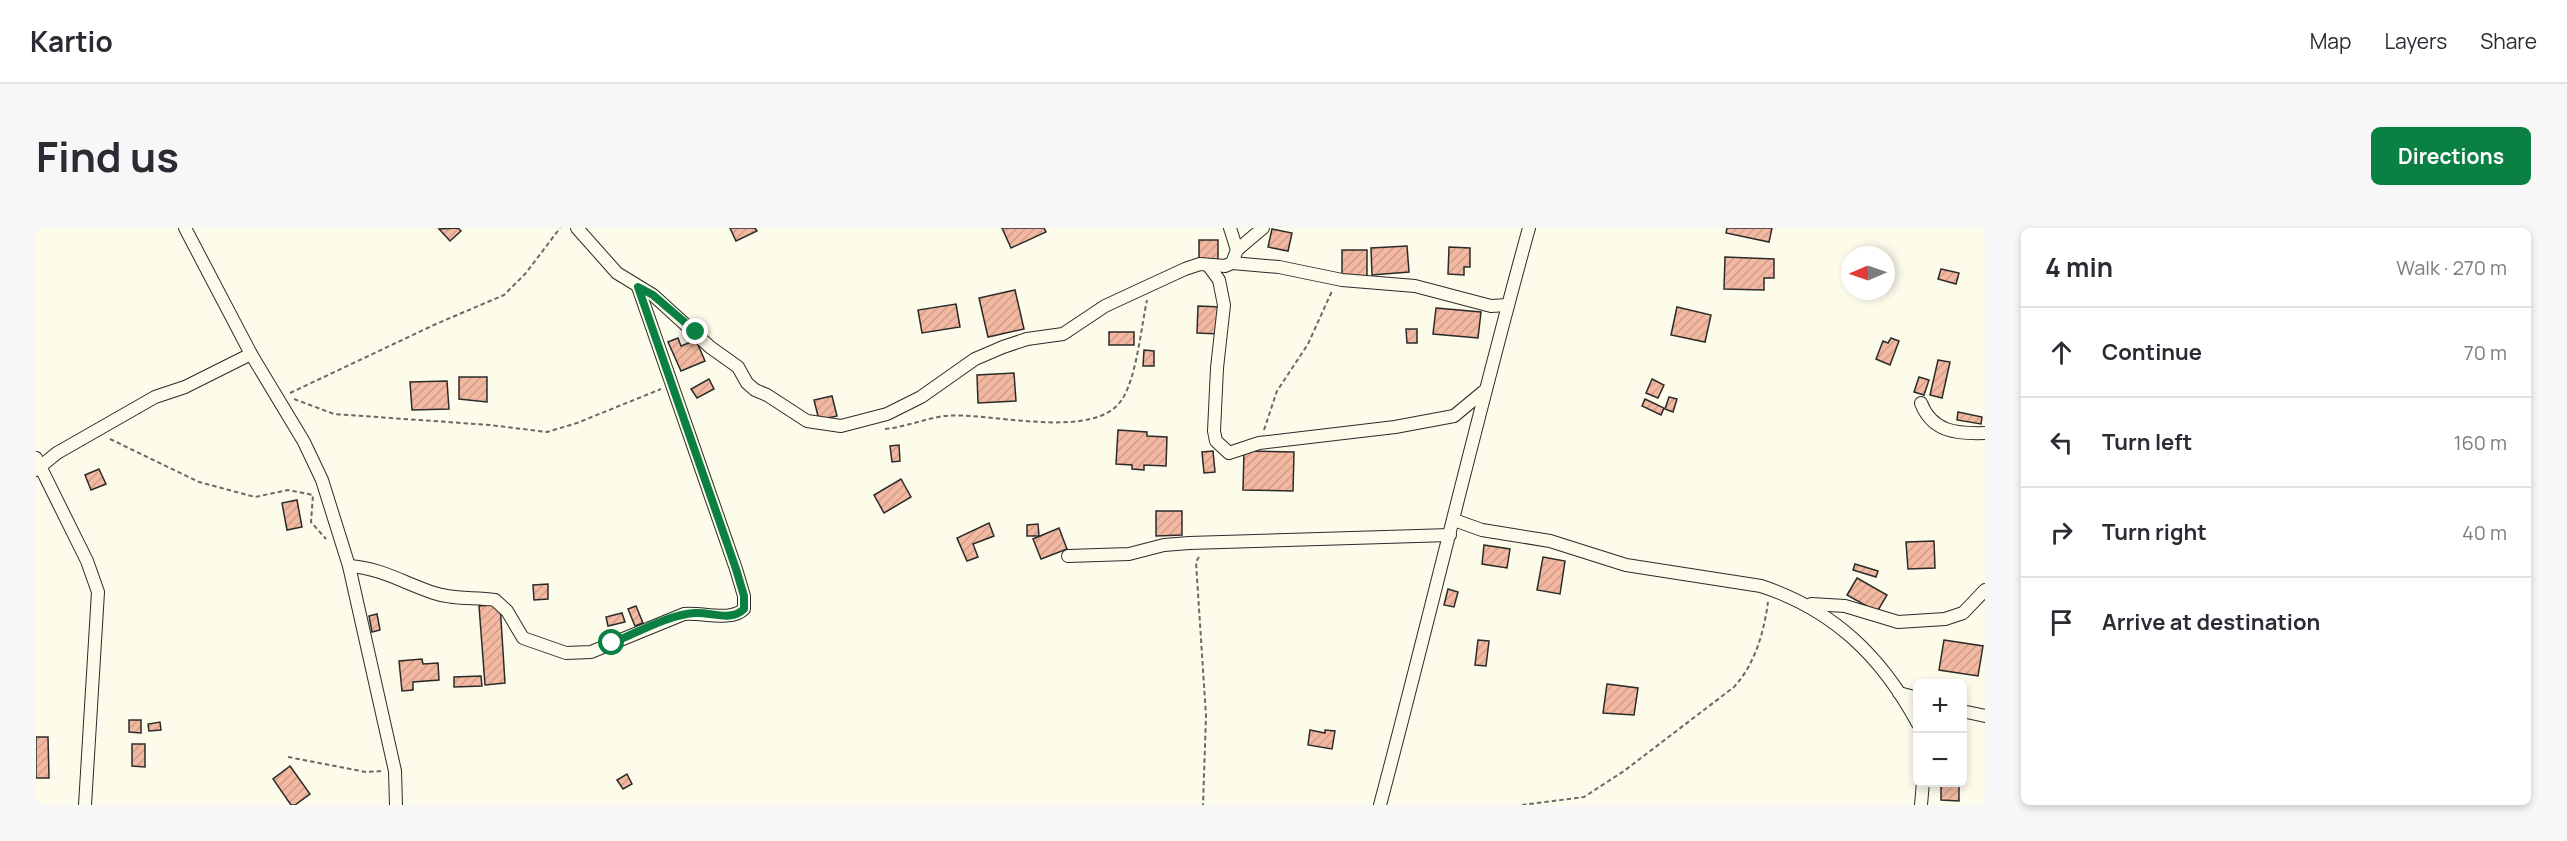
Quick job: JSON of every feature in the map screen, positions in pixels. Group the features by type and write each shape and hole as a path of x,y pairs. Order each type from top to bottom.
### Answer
{"street":[{"path":"185,228 251,354 313,460 349,566 394,771 396,805"},
{"path":"577,228 617,273 653,295 710,347 738,367 747,383 755,390 767,395 807,421 841,426 886,414 921,397 975,359 1027,339 1063,334 1105,306 1185,268 1200,264 1225,266 1232,263 1279,267 1342,280 1415,286 1491,306 1508,304"},
{"path":"1230,228 1237,250"},
{"path":"1232,263 1237,250 1263,228"},
{"path":"1380,805 1454,520 1483,392 1529,228"},
{"path":"1208,265 1220,280 1224,306 1215,396 1216,441 1229,453 1259,443 1454,416 1483,392"},
{"path":"349,566 370,567 443,596 495,600 507,611 523,638 566,653 591,652 684,614 732,616 739,614 744,609 744,596 736,569 638,287"},
{"path":"85,805 98,592 87,561 37,465 155,397 185,387 251,354"},
{"path":"1921,403 1926,415 1936,425 1948,431 1985,433"},
{"path":"1454,520 1482,530 1550,541 1626,565 1770,588 1806,604 1857,640 1899,693 1913,717"},
{"path":"1068,556 1128,554 1164,545 1206,542 1450,535"},
{"path":"1806,604 1845,606 1898,622 1945,619 1963,613 1985,590"},
{"path":"1899,693 1913,697"},
{"path":"1967,712 1985,716"},
{"path":"1921,805 1923,787"}],"path":[{"path":"560,228 526,273 504,295 436,324 285,396 334,414 490,425 547,432 612,410 671,384"},
{"path":"1259,443 1277,391 1308,344 1327,299 1342,280"},
{"path":"877,430 943,416 976,415 1025,421 1066,421 1090,420 1110,412 1123,398 1130,376 1149,287"},
{"path":"97,432 141,456 199,482 255,497 288,490 314,495 311,522 332,544 344,551"},
{"path":"1203,805 1206,716 1196,562 1206,542"},
{"path":"1522,805 1584,797 1624,771 1734,687 1748,672 1765,623 1770,588"},
{"path":"288,757 366,772 394,771"}],"building":[{"path":"458,228 461,231 450,241 439,229"},
{"path":"730,228 755,228 757,231 736,241"},
{"path":"1002,228 1044,228 1046,232 1011,248"},
{"path":"1727,228 1772,228 1769,242 1726,233"},
{"path":"1272,229 1292,233 1288,251 1268,247"},
{"path":"1199,240 1218,240 1218,260 1199,260"},
{"path":"1407,246 1409,272 1372,275 1371,248"},
{"path":"1449,247 1470,248 1470,267 1464,267 1464,275 1448,274"},
{"path":"1342,250 1367,250 1367,276 1342,276"},
{"path":"1725,257 1774,259 1774,278 1764,278 1764,290 1724,289"},
{"path":"1941,269 1959,273 1956,284 1938,279"},
{"path":"1015,290 1024,329 988,337 979,298"},
{"path":"956,304 960,327 922,333 918,310"},
{"path":"1198,306 1221,307 1219,334 1197,333"},
{"path":"1677,307 1711,315 1705,342 1671,335"},
{"path":"1436,308 1481,312 1478,338 1433,334"},
{"path":"1406,329 1417,329 1417,343 1407,343"},
{"path":"1109,332 1134,332 1134,345 1109,345"},
{"path":"678,338 681,346 696,340 705,361 681,371 668,342"},
{"path":"1891,338 1899,341 1890,365 1876,359 1883,341 1888,343"},
{"path":"1144,350 1154,351 1154,366 1143,366"},
{"path":"1938,360 1950,362 1942,398 1930,395"},
{"path":"1014,373 1016,401 978,403 977,375"},
{"path":"459,377 487,377 487,402 459,399"},
{"path":"1919,377 1929,380 1924,395 1914,392"},
{"path":"709,379 714,389 697,398 691,389"},
{"path":"1652,379 1664,385 1658,398 1646,393"},
{"path":"447,381 449,409 412,410 410,382"},
{"path":"832,396 837,416 819,420 814,400"},
{"path":"1669,397 1677,399 1673,412 1665,409"},
{"path":"1645,399 1664,408 1661,415 1642,406"},
{"path":"1958,412 1982,417 1981,424 1957,420"},
{"path":"1118,430 1147,432 1147,436 1167,437 1166,466 1144,465 1144,470 1132,469 1132,465 1116,464"},
{"path":"899,445 900,461 892,462 890,446"},
{"path":"1213,451 1215,472 1204,473 1202,452"},
{"path":"1244,451 1294,452 1293,491 1243,490"},
{"path":"99,469 106,484 91,490 85,475"},
{"path":"901,479 911,497 884,513 874,495"},
{"path":"297,500 302,527 287,530 282,503"},
{"path":"1156,511 1182,511 1182,535 1156,536"},
{"path":"989,523 994,536 973,544 978,557 967,561 957,538"},
{"path":"1038,524 1039,536 1027,536 1027,525"},
{"path":"1059,528 1067,549 1041,559 1033,539"},
{"path":"1934,541 1935,568 1908,569 1906,542"},
{"path":"1484,545 1510,549 1507,568 1482,564"},
{"path":"1543,557 1565,561 1560,594 1537,590"},
{"path":"1855,564 1878,571 1876,577 1853,570"},
{"path":"1857,578 1887,595 1877,612 1847,595"},
{"path":"548,584 548,599 534,600 533,585"},
{"path":"1448,589 1458,592 1454,607 1444,605"},
{"path":"500,604 505,683 485,685 479,606"},
{"path":"636,606 643,623 635,626 628,609"},
{"path":"622,613 625,622 608,626 606,617"},
{"path":"377,614 380,630 372,632 369,616"},
{"path":"1478,640 1489,641 1486,666 1475,665"},
{"path":"1944,640 1983,646 1978,676 1939,670"},
{"path":"422,659 423,664 438,663 439,680 413,682 413,690 402,691 399,661"},
{"path":"481,676 482,686 454,687 454,677"},
{"path":"1607,684 1638,688 1634,715 1603,713"},
{"path":"129,720 141,720 141,733 129,732"},
{"path":"160,722 161,730 149,731 148,724"},
{"path":"1310,730 1325,733 1325,730 1335,731 1332,749 1308,745"},
{"path":"36,737 48,737 49,778 36,778"},
{"path":"132,744 145,744 145,767 132,766"},
{"path":"290,766 310,794 295,805 291,805 273,779"},
{"path":"627,774 632,784 623,789 617,780"},
{"path":"1941,787 1959,787 1959,801 1941,800"}],"route":[{"path":"612,643 676,616 700,613 732,616 744,609 744,596 736,569 638,287 653,295 696,332"}]}
